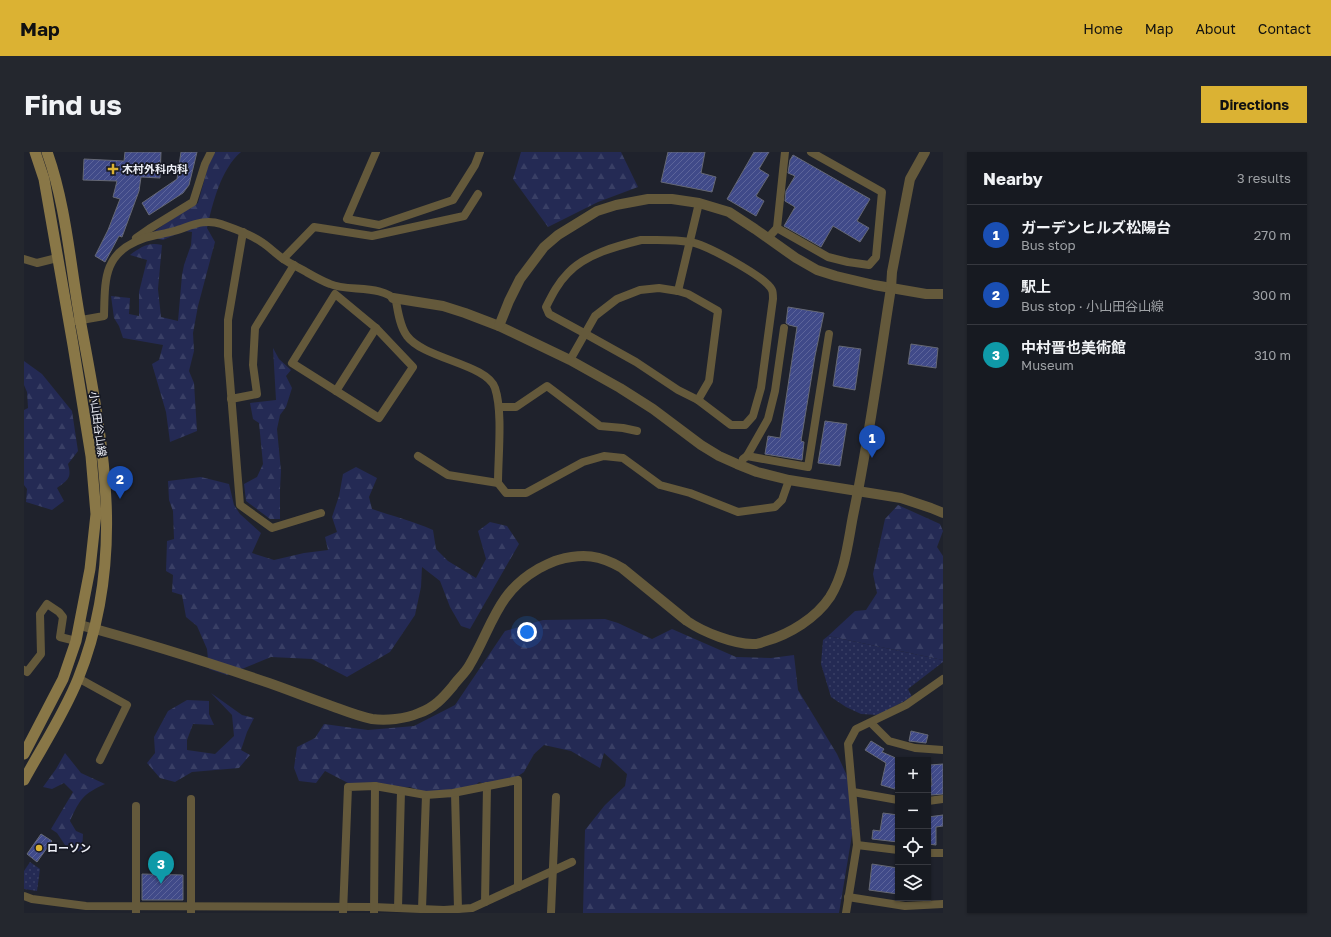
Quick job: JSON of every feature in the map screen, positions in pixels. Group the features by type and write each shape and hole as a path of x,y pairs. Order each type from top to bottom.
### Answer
{"main road":[{"name":"小山田谷山線","path":"24,780 71,695 94,629 104,584 108,518 102,448 86,343 75,321 57,258 44,179 35,152"},
{"name":"小山田谷山線","path":"24,754 63,679 76,641 92,562 96,514 91,456 75,321 57,185 47,152"}],"street":[{"path":"75,321 104,316 104,290 106,278 110,264 117,252 149,229 193,202 205,164 211,152"},
{"path":"376,152 346,219 379,225 453,200 475,165 480,152"},
{"path":"768,238 777,228 785,152"},
{"path":"777,228 828,257 869,265 876,257 882,192 811,152"},
{"path":"80,625 217,665 371,719 385,719 418,714 443,699 469,667 486,631 503,601 519,581 546,565 566,558 588,556 610,561 622,568 698,629 712,635 742,643 755,644 773,639 796,629 811,617 829,598 840,575 858,492 891,288 892,272 910,179 925,152"},
{"path":"283,259 314,227 372,236 464,216 478,194"},
{"path":"499,326 520,279 531,263 558,235 578,221 597,211 616,205 648,199 672,199 699,203 729,212 796,258 817,270 836,276 891,288 926,294 943,294"},
{"path":"678,291 699,203"},
{"path":"117,252 140,239 175,231 202,222 220,223 262,242 283,259 331,285 375,290 393,298 443,306 499,326 570,360 620,388 653,409 701,445 719,456 737,464 757,472 789,480 900,498 943,513"},
{"path":"242,232 228,320 228,356 240,505 272,528 321,513"},
{"path":"641,240 690,242 700,244 730,258 767,283 772,290 773,299 761,388 753,416 745,425 731,425 698,400 678,390 636,362 549,314 546,307 556,288 568,272 591,256 620,245 641,240"},
{"path":"24,259 37,263 57,258"},
{"path":"231,399 257,394 253,366 255,328 294,265"},
{"path":"331,285 335,294 376,328 413,367 379,418 292,363 335,294"},
{"path":"570,360 595,316 617,299 640,290 659,288 688,294 718,311 709,381 698,400"},
{"path":"393,298 396,301 403,330 407,338 422,348 486,376 495,386 499,407 498,482 506,493 526,493 582,462 604,456 623,458 660,485 690,493 738,512 775,507 782,500 789,480"},
{"path":"336,391 376,328"},
{"path":"737,464 747,456 768,419 775,391 784,328"},
{"path":"747,456 808,467 829,334"},
{"path":"499,407 516,407 547,386 600,426 637,431"},
{"path":"418,456 448,475 498,482"},
{"path":"24,670 27,672 41,654 40,614 47,604 59,612 63,617 60,637 76,641"},
{"path":"78,678 127,705 100,760"},
{"path":"846,913 857,845 848,744 856,729 906,705 943,679"},
{"path":"871,723 888,741 915,748 943,750"},
{"path":"343,910 348,787 375,786 426,796 455,793 518,780 518,887"},
{"path":"374,910 375,786"},
{"path":"485,902 487,786"},
{"path":"398,908 401,791"},
{"path":"853,792 895,799"},
{"path":"455,793 458,909"},
{"path":"422,909 426,796"},
{"path":"551,913 556,797"},
{"path":"191,799 191,910"},
{"path":"931,801 943,799"},
{"path":"136,806 136,910"},
{"path":"857,845 895,850"},
{"path":"931,853 943,853"},
{"path":"24,896 32,899 79,906 136,910 458,909 472,908 572,862"},
{"path":"848,897 905,906 943,904"}],"green space":[{"path":"209,152 241,152 228,167 223,177 215,197 207,228 215,242 198,306 193,333 194,351 189,371 194,383 197,431 170,442 166,412 152,364 159,360 163,345 123,338 119,326 114,318 111,296 130,298 129,314 139,316 139,292 147,260 130,255 145,246 153,244 162,245 158,289 161,317 178,321 182,275 191,245 192,232 184,231 163,240 148,236 198,203 207,170"},
{"path":"521,152 621,152 638,187 598,202 548,227 513,179"},
{"path":"273,348 279,359 291,370 286,376 292,388 286,407 280,415 277,429 281,471 280,519 270,519 246,501 244,484 257,477 263,464 259,423 253,419 250,403 276,400"},
{"path":"24,361 42,374 72,411 78,451 68,464 70,473 68,478 57,488 64,501 52,510 26,502 27,489 24,485 24,410 28,408 27,392 24,385"},
{"path":"356,467 377,478 369,497 372,509 433,530 436,549 448,561 476,578 486,559 478,531 490,522 507,526 519,544 470,629 461,626 450,607 440,581 422,567 421,587 415,615 390,652 347,677 312,659 271,657 227,675 209,669 207,649 197,626 186,617 182,595 172,592 173,575 166,571 167,541 174,539 173,511 169,500 168,481 201,477 229,484 234,505 240,514 261,533 252,553 274,560 304,553 328,550 325,537 337,532 332,517 339,496 343,474"},
{"path":"898,505 940,524 943,531 937,547 943,556 943,660 828,636 855,611 866,610 877,593 873,574 885,519"},
{"path":"605,619 618,623 652,639 672,629 736,657 771,658 794,655 798,690 837,754 849,780 854,823 839,913 583,913 585,830 605,805 625,786 627,774 604,753 600,768 571,751 544,745 534,754 524,772 511,781 491,786 479,782 470,791 453,798 428,793 410,787 380,789 350,784 325,771 316,783 299,781 294,768 297,747 315,738 324,724 368,730 414,726 455,705 505,631 543,620"},
{"path":"828,636 943,660 943,662 908,689 912,697 878,715 861,714 846,707 831,697 821,664 823,640"},
{"path":"211,693 242,715 254,718 247,732 241,750 250,755 239,768 192,772 175,782 160,778 147,763 155,753 154,737 168,711 187,700 209,701 209,714 214,725 193,724 187,740 187,750 215,754 234,736 232,715"},
{"path":"65,753 81,773 105,784 87,794 83,798 70,821 76,831 83,834 82,852 67,848 57,833 51,829 73,792 64,783 52,789 43,787"},
{"path":"30,862 40,869 37,891 24,889 24,871"}],"building":[{"path":"125,152 161,152 160,178 141,177 139,191 122,237 119,236 105,262 95,256 108,230 120,199 113,197 117,181 83,180 84,159 124,161"},
{"path":"181,152 197,152 189,185 183,193 149,215 142,203 177,179"},
{"path":"668,152 705,152 701,173 716,177 712,192 661,182"},
{"path":"754,152 769,152 759,169 769,175 756,196 764,201 756,216 727,199"},
{"path":"793,155 870,199 857,221 869,228 860,242 833,226 821,247 784,226 795,207 785,201 786,191 795,176 788,173 790,160"},
{"path":"788,307 824,313 815,356 801,441 804,442 802,460 765,454 768,436 780,438 797,327 786,323"},
{"path":"911,344 938,348 936,368 908,364"},
{"path":"839,346 861,349 855,390 833,386"},
{"path":"825,421 847,424 840,466 818,463"},
{"path":"911,731 928,735 926,743 909,741"},
{"path":"871,741 884,749 882,752 895,758 895,789 881,785 886,763 865,750"},
{"path":"943,764 943,794 931,795 931,765"},
{"path":"883,813 895,815 895,842 872,839 873,830 880,831"},
{"path":"943,815 943,826 936,827 936,845 931,844 931,817"},
{"name":"ローソン","path":"41,834 52,841 37,862 27,854"},
{"path":"872,864 895,868 895,894 869,890"},
{"path":"142,874 183,875 183,900 142,900"}],"place":[{"name":"木村外科内科","path":"113,169"},
{"name":"ガーデンヒルズ松陽台","path":"872,458"},
{"name":"駅上","path":"120,499"},
{"name":"ローソン","path":"39,848"},
{"name":"中村晋也美術館","path":"161,884"}]}
